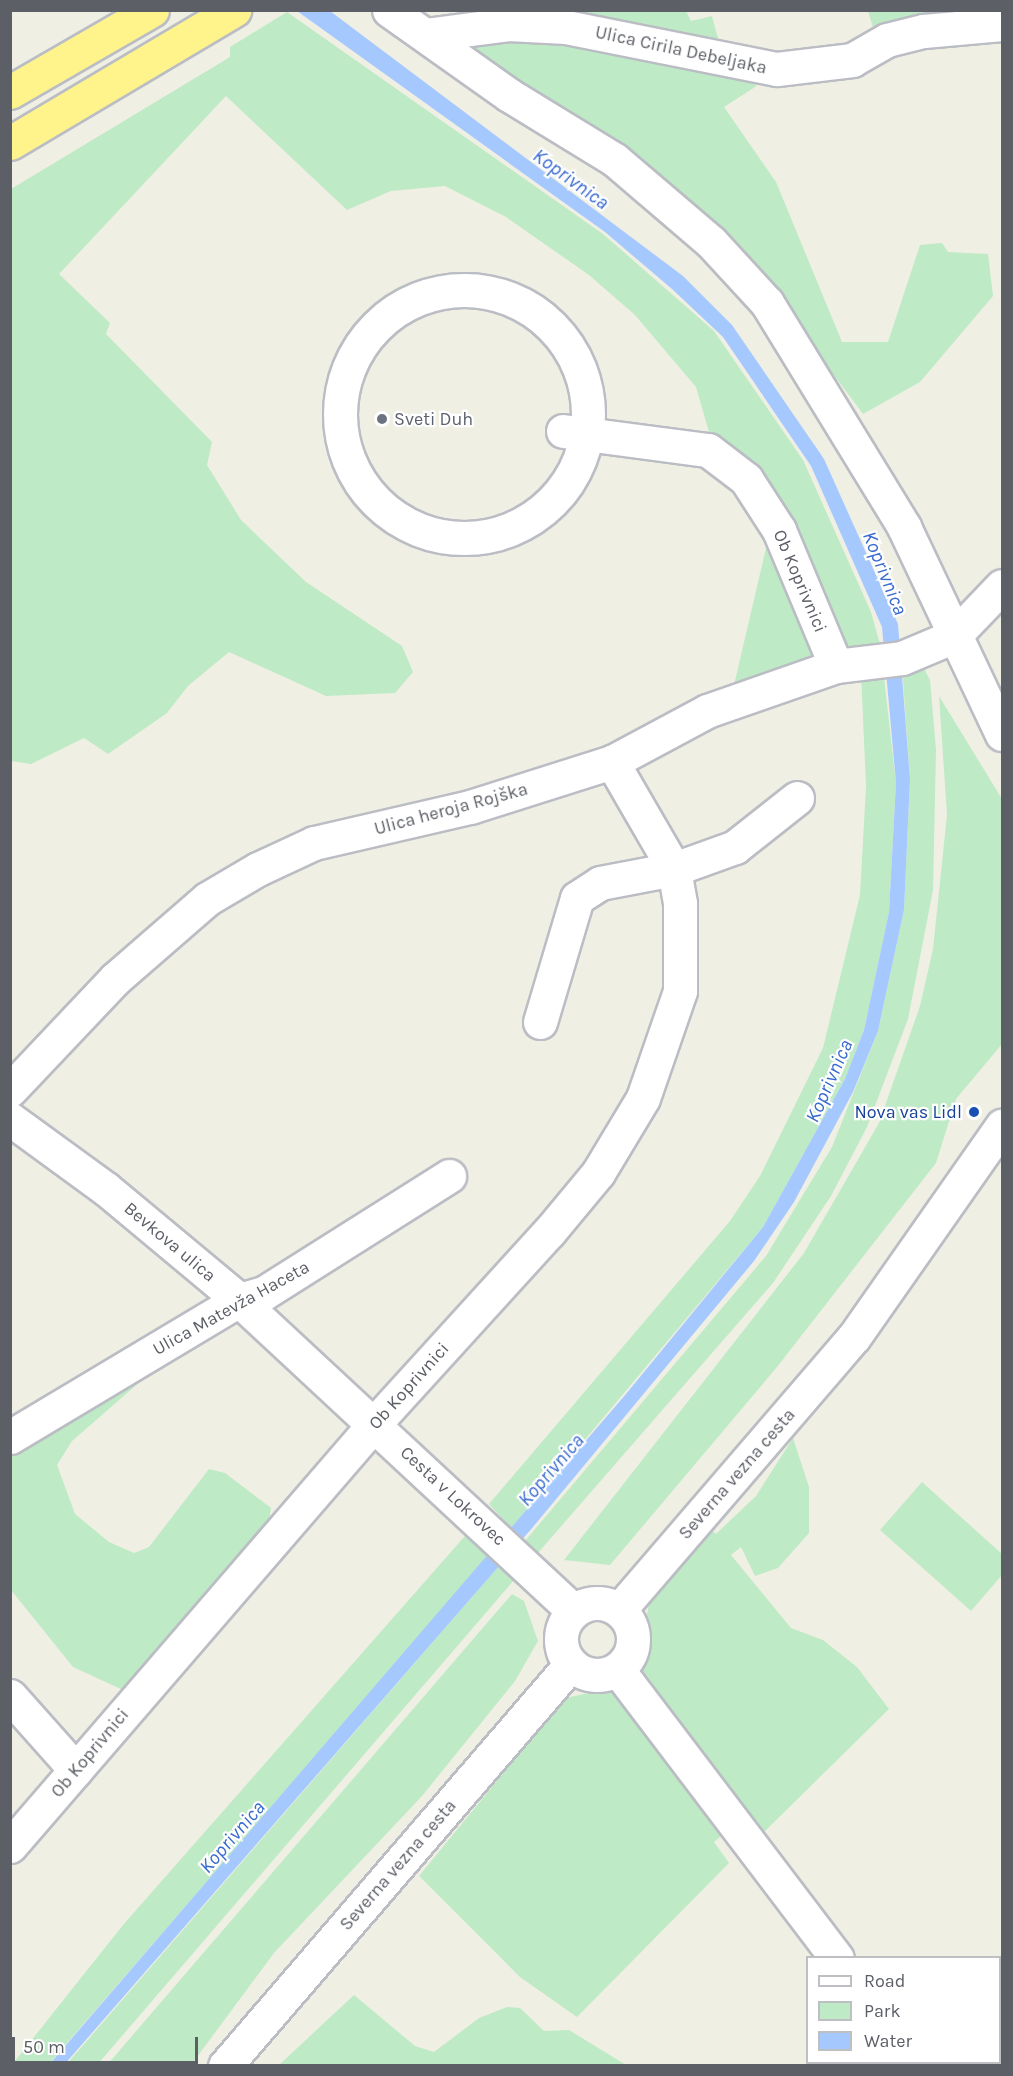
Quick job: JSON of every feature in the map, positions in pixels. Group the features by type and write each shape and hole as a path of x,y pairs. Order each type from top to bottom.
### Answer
{"highway":[{"path":"10,92 152,10"},
{"path":"10,143 228,14"}],"street":[{"path":"389,10 509,95 615,160 711,242 767,303 870,466 1002,734"},
{"name":"Ulica Cirila Debeljaka","path":"425,35 508,24 566,27 777,69 852,60 887,40 924,31 1002,24"},
{"path":"483,290 529,306 565,339 586,383 576,432 572,478 539,514 495,535 446,538 400,521 364,489 343,444 340,396 357,350 390,313 434,292 483,290"},
{"name":"Ob Koprivnici","path":"576,432 708,450 746,479 779,530 846,666"},
{"path":"954,636 1002,586"},
{"name":"Ulica heroja Rojška","path":"10,1090 116,979 207,898 258,869 314,843 470,807 612,762 707,711 846,666 902,658 954,636"},
{"name":"Ob Koprivnici","path":"10,1846 375,1423 556,1224 598,1173 643,1098 680,991 674,869 612,762"},
{"path":"540,1022 577,898 600,883 674,869 735,847 797,798"},
{"name":"Bevkova ulica","path":"10,1119 106,1189 239,1300 375,1423"},
{"name":"Severna vezna cesta","path":"620,1610 854,1337 1002,1126"},
{"name":"Ulica Matevža Haceta","path":"10,1437 239,1300 264,1293 449,1176"},
{"name":"Cesta v Lokrovec","path":"375,1423 574,1611"},
{"path":"596,1603 620,1610 633,1630 634,1642 618,1670 591,1675 571,1664 562,1631 574,1611 596,1603"},
{"name":"Severna vezna cesta","path":"225,2066 571,1664"},
{"path":"618,1670 835,1956"},
{"path":"10,1696 76,1770"}],"green space":[{"path":"936,10 972,13 876,37 868,11"},
{"path":"494,11 686,11 691,21 712,16 720,46 634,23"},
{"path":"287,12 603,234 714,331 803,460 871,612 881,648 858,653 842,644 780,501 758,467 709,432 696,387 635,315 589,275 506,217 445,186 391,191 347,210 226,96 59,274 110,323 106,334 212,442 207,465 241,520 306,582 402,646 413,672 395,693 326,696 229,652 188,686 167,713 108,754 84,738 31,764 11,761 11,189 230,57 230,47"},
{"path":"540,36 761,74 755,87 724,107 776,182 842,342 888,342 920,245 942,243 948,252 988,254 993,296 920,382 863,414 769,288 542,99 473,49 477,39"},
{"path":"767,544 813,659 734,685"},
{"path":"922,665 930,680 936,750 933,890 908,1019 867,1127 831,1196 773,1283 537,1554 525,1541 766,1256 832,1147 878,1031 904,910 910,779 902,666"},
{"path":"883,669 896,783 889,912 864,1030 845,1079 763,1227 511,1528 489,1504 730,1221 760,1176 823,1048 860,895 866,786 861,673"},
{"path":"939,696 1002,799 1002,1044 956,1099 936,1163 777,1367 610,1565 564,1560 804,1253 879,1123 920,1006 933,949 947,815"},
{"path":"157,1367 72,1441 57,1465 75,1514 109,1542 134,1553 149,1547 209,1469 225,1473 271,1508 268,1528 123,1690 73,1667 11,1590 11,1451"},
{"path":"793,1438 809,1487 809,1533 778,1568 755,1576 741,1547 731,1555 791,1628 823,1640 857,1667 889,1709 763,1833 756,1832 636,1674 650,1598 713,1531 716,1534 756,1496"},
{"path":"922,1482 1002,1554 1002,1575 971,1611 880,1530"},
{"path":"472,1528 493,1549 409,1648 48,2065 11,2066 123,1925"},
{"path":"505,1559 521,1572 97,2065 65,2066"},
{"path":"512,1594 524,1601 538,1641 515,1681 422,1796 274,1953 191,2065 107,2065"},
{"path":"623,1686 728,1830 714,1842 729,1863 577,2017 520,1977 419,1876 565,1698"},
{"path":"354,1995 415,2046 434,2052 479,2018 507,2007 520,2008 544,2031 569,2030 626,2065 279,2065"}],"water":[{"path":"297,11 330,11 683,276 732,325 824,459 898,624 910,779 904,910 878,1031 853,1092 794,1202 754,1261 533,1527 64,2065 48,2066 626,1394 763,1227 845,1079 864,1030 889,912 896,783 882,627 811,466 723,337 672,289 605,232"}],"place":[{"name":"Sveti Duh","path":"382,419"},
{"name":"Nova vas Lidl","path":"974,1112"}],"water label":[{"name":"Koprivnica","path":"571,179"},
{"name":"Koprivnica","path":"885,573"},
{"name":"Koprivnica","path":"829,1081"},
{"name":"Koprivnica","path":"551,1470"},
{"name":"Koprivnica","path":"232,1837"}]}
